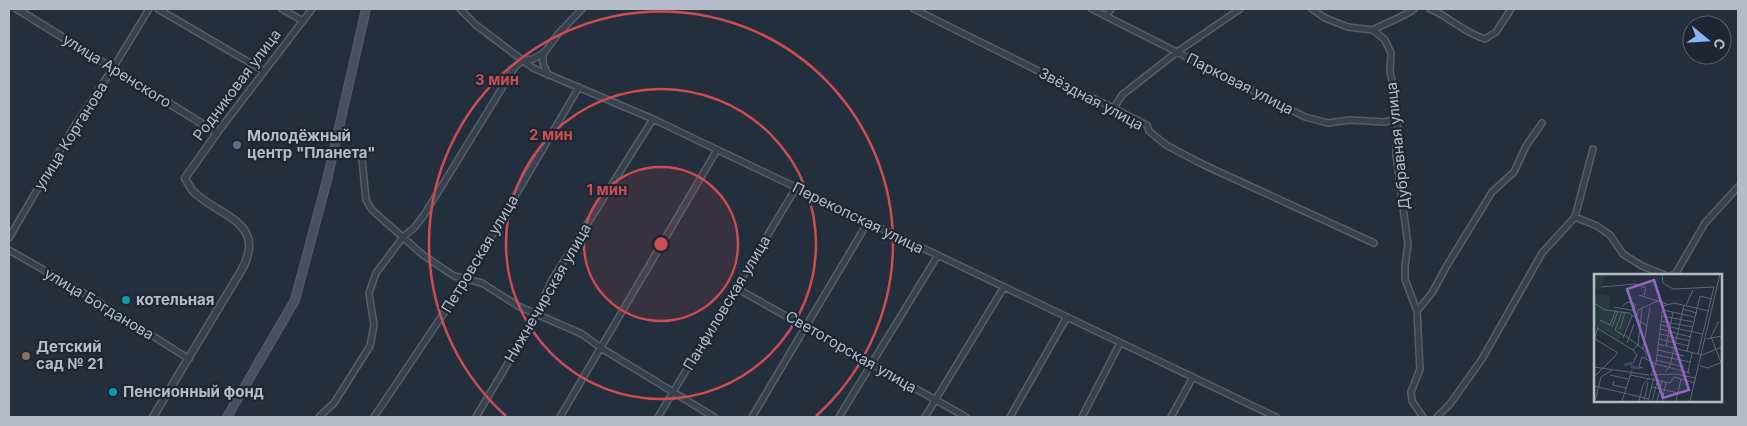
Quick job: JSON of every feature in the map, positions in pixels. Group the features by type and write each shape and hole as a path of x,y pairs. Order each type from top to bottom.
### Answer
{"main road":[{"path":"227,417 295,300 327,180 366,9"}],"street":[{"name":"улица Аренского","path":"17,9 217,133"},
{"name":"улица Корганова","path":"9,238 72,130 149,9"},
{"path":"158,9 264,71"},
{"path":"282,9 303,21"},
{"name":"Родниковая улица","path":"189,359 245,264 249,246 240,224 196,195 185,178 312,9"},
{"name":"Перекопская улица","path":"460,9 476,25 533,68 653,119 1067,317 1266,415 1276,417"},
{"path":"319,417 334,403 370,346 374,325 369,300 370,286 376,273 403,237 424,216 512,72 523,60 533,59 544,53 558,34 582,9"},
{"name":"Звёздная улица","path":"914,9 1147,125 1149,132 1162,143 1181,153 1374,244"},
{"name":"Парковая улица","path":"1092,9 1305,117 1328,123 1350,120 1385,122 1398,119"},
{"path":"1106,16 1111,9"},
{"path":"1113,109 1122,95 1177,52 1240,9"},
{"path":"1312,9 1325,18 1348,27 1373,30 1414,9"},
{"path":"1430,9 1440,13 1471,35 1485,39 1496,32 1511,9"},
{"name":"Дубравная улица","path":"1373,30 1385,40 1391,53 1390,71 1398,119 1396,154 1408,246 1405,279 1417,311 1420,369 1411,392 1412,401 1423,417"},
{"path":"544,53 543,63 548,75"},
{"name":"Петровская улица","path":"374,417 466,280 579,87"},
{"name":"Нижнечирская улица","path":"476,417 536,313 552,280 653,119"},
{"path":"1417,311 1432,293 1446,266 1492,192 1514,172 1526,146 1542,123"},
{"path":"1437,417 1450,404 1482,359 1542,253 1575,217 1593,149"},
{"path":"560,417 580,380 601,348 717,150"},
{"path":"362,159 366,200 372,210 435,264 454,276 482,284 518,306 582,334 601,348 714,417"},
{"path":"1674,274 1705,223 1738,187"},
{"name":"Панфиловская улица","path":"658,417 796,188"},
{"path":"1575,217 1598,226 1610,235 1623,254 1642,266 1662,274"},
{"path":"752,417 868,222"},
{"name":"улица Богданова","path":"9,250 101,303 189,359"},
{"path":"839,417 938,255"},
{"path":"925,417 1004,287"},
{"name":"Светогорская улица","path":"736,288 966,417"},
{"path":"1010,417 1067,317"},
{"path":"1082,417 1120,343"},
{"path":"153,417 189,359"},
{"path":"1171,417 1193,378"}],"place":[{"name":"Молодёжный центр \"Планета\"","path":"237,145"},
{"name":"котельная","path":"126,300"},
{"name":"Детский сад № 21","path":"26,356"},
{"name":"Пенсионный фонд","path":"113,392"}]}
